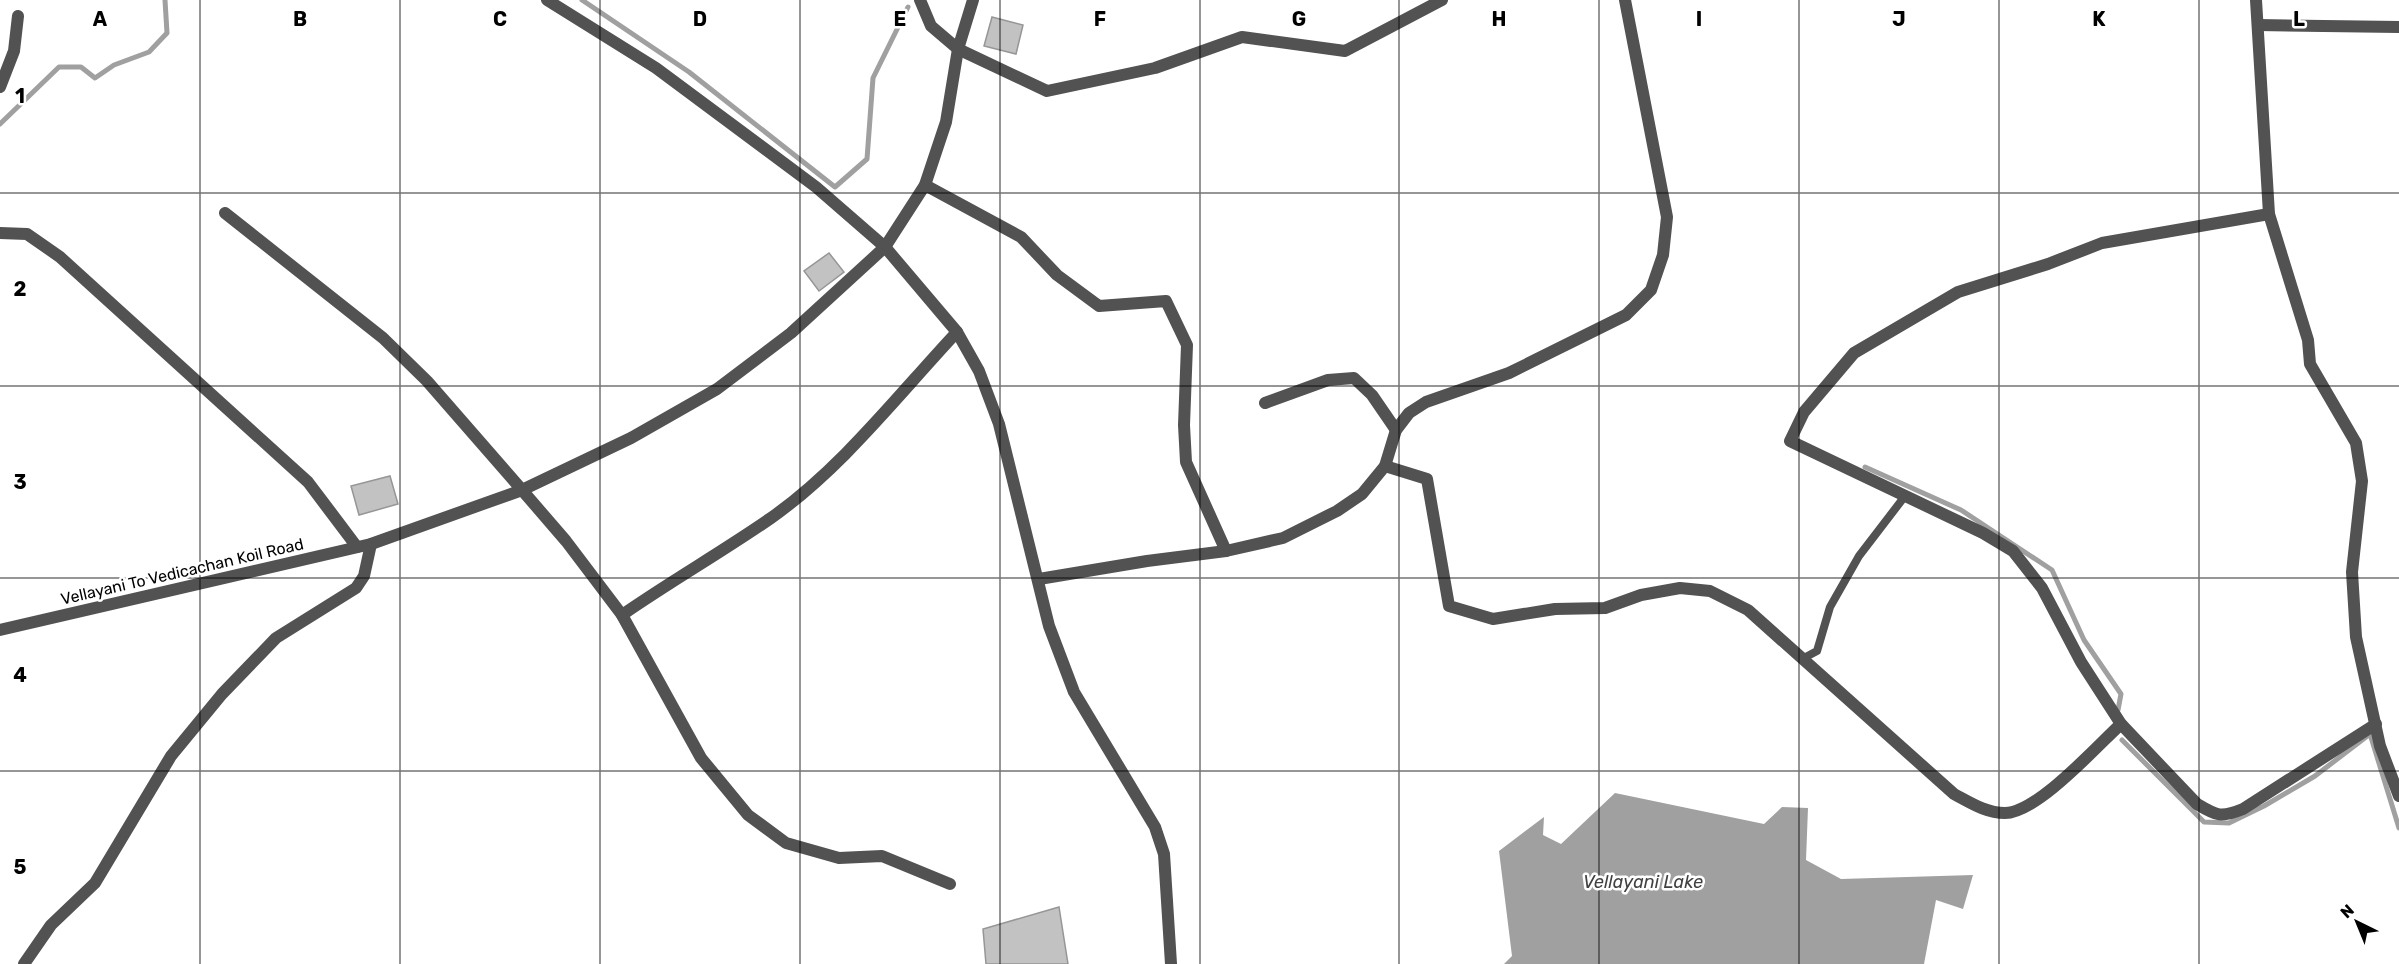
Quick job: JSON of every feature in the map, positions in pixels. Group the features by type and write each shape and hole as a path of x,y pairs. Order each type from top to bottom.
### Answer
{"street":[{"path":"548,0 656,68 816,187 885,247 957,332 979,371 999,424 1049,626 1074,692 1155,827 1164,855 1171,964"},
{"path":"920,0 931,26 958,49 1047,91 1155,68 1242,37 1345,51 1442,0"},
{"name":"Vellayani To Vedicachan Koil Road","path":"0,630 371,544 522,490 632,438 717,389 791,333 885,247 926,185 946,122 958,49 973,0"},
{"path":"1039,579 1147,561 1226,552 1283,538 1337,511 1362,494 1385,466 1396,430 1409,413 1426,402 1509,373 1626,315 1651,290 1663,255 1667,217 1625,0"},
{"path":"2256,0 2269,214 2308,340 2310,364 2356,443 2362,481 2352,572 2356,637 2380,746 2399,796"},
{"path":"0,87 14,51 18,16"},
{"path":"2258,26 2399,27"},
{"path":"926,185 1021,237 1057,275 1099,306 1166,301 1187,345 1186,462 1226,552"},
{"path":"225,213 384,338 427,381 522,490 566,541 622,615 701,758 748,815 786,843 839,858 882,856 950,884"},
{"path":"2269,214 2102,243 1958,292 1854,353 1804,412 1791,441 2013,551 2042,588 2081,662 2121,724 2197,804 2211,812 2225,816 2243,809 2376,724"},
{"path":"0,233 27,234 41,242 93,285 308,482 357,547"},
{"path":"622,615 772,518 833,466 957,332"},
{"path":"1265,403 1328,380 1354,378 1372,395 1396,430"},
{"path":"1385,466 1427,479 1449,606 1493,619 1555,609 1605,608 1641,595 1680,588 1710,591 1748,610 1954,794 1986,811 2007,813 2025,808 2042,798 2121,724"},
{"path":"24,964 51,925 94,883 171,756 222,694 276,638 356,588 364,576 371,544"}],"lane":[{"path":"1803,659 1817,651 1830,607 1847,576 1859,556 1905,496"}],"water":[{"name":"Vellayani Lake","path":"1615,793 1764,824 1782,807 1808,808 1806,860 1841,879 1973,875 1963,909 1936,900 1924,964 1504,964 1512,956 1499,851 1544,817 1543,835 1561,844"}],"building":[{"path":"992,17 1023,25 1016,54 984,46"},
{"path":"829,253 844,272 819,291 804,271"},
{"path":"390,476 398,504 359,515 351,486"},
{"path":"1059,907 1068,964 986,964 983,929"}],"waterway":[{"path":"0,124 59,67 81,67 95,78 114,65 149,52 167,33 165,0"},
{"path":"582,0 689,72 835,187 867,159 873,78 908,7"},
{"path":"1865,467 1961,510 2052,570 2084,640 2121,694 2118,710"},
{"path":"2122,740 2204,822 2229,823 2264,806 2315,776 2370,734 2399,828"}]}
